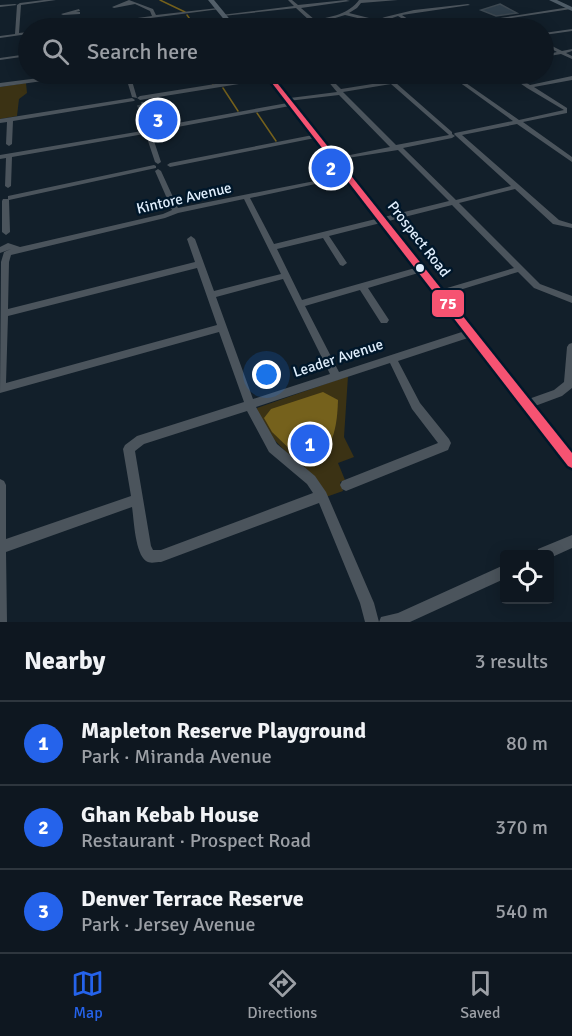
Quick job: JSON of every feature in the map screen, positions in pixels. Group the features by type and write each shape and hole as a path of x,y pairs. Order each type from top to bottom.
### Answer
{"highway":[{"path":"554,0 572,8"}],"main road":[{"path":"213,0 225,18"},
{"name":"Prospect Road","path":"277,84 572,462"}],"street":[{"path":"0,6 54,0"},
{"path":"77,0 81,18"},
{"path":"290,0 308,18"},
{"path":"347,14 361,1 396,0 415,12"},
{"path":"223,15 348,1"},
{"path":"131,2 152,10 156,17"},
{"path":"0,37 17,35 16,4"},
{"path":"387,18 468,5"},
{"path":"505,18 572,8"},
{"path":"151,18 218,9"},
{"path":"326,18 347,14 363,18"},
{"path":"399,15 404,18"},
{"path":"554,32 572,30"},
{"path":"554,48 572,58"},
{"path":"554,54 572,51"},
{"path":"0,59 18,56"},
{"path":"554,82 572,78"},
{"path":"0,85 18,82"},
{"path":"131,84 136,98"},
{"path":"0,121 222,84"},
{"path":"334,84 394,147 400,148 519,269 545,292 572,300"},
{"path":"0,157 146,131 287,96 330,93 381,84"},
{"path":"394,84 556,222 572,226"},
{"path":"464,84 572,160"},
{"path":"524,84 567,111"},
{"path":"529,87 543,84"},
{"path":"337,159 567,111"},
{"path":"142,116 176,211"},
{"path":"9,144 10,120"},
{"path":"6,232 6,198 318,136"},
{"path":"8,186 9,155"},
{"name":"Kintore Avenue","path":"5,254 165,216 176,211 348,175"},
{"path":"271,248 516,187"},
{"path":"246,198 336,376"},
{"path":"324,234 343,263"},
{"path":"191,239 250,404 273,448 312,480 322,496 367,603 384,621 500,574"},
{"path":"5,254 1,389 221,328"},
{"path":"2,314 200,264"},
{"path":"300,304 422,269"},
{"path":"440,293 519,269"},
{"path":"211,295 285,276"},
{"path":"363,286 384,320"},
{"name":"Leader Avenue","path":"322,496 155,557 150,556 145,549 129,454 131,446 250,404 471,333"},
{"path":"527,404 558,393 569,384 572,347"},
{"path":"352,479 444,446 445,443 416,406 392,358"},
{"path":"0,622 1,487"},
{"path":"2,547 136,500"},
{"path":"553,550 572,541"}],"shaded area":[{"path":"26,84 27,93 19,99 17,116 0,119 0,87"},
{"path":"348,376 344,437 354,457 338,463 345,480 340,482 343,491 326,497 310,475 267,431 260,420 257,408"},
{"path":"323,392 338,400 331,440 319,454 298,457 272,432 264,418 271,409"}],"building":[{"path":"500,4 517,13 496,16 481,10"},
{"path":"162,100 165,110 146,113 144,110 140,111 138,106 142,103"}],"waterway":[{"path":"160,0 185,12"},
{"path":"223,88 238,111"},
{"path":"257,113 276,141"}],"transit line":[{"name":"75","path":"276,84 572,462"}],"place":[{"name":"Denver Terrace Reserve","path":"158,120"},
{"name":"Ghan Kebab House","path":"331,168"},
{"name":"Mapleton Reserve Playground","path":"310,444"}]}
